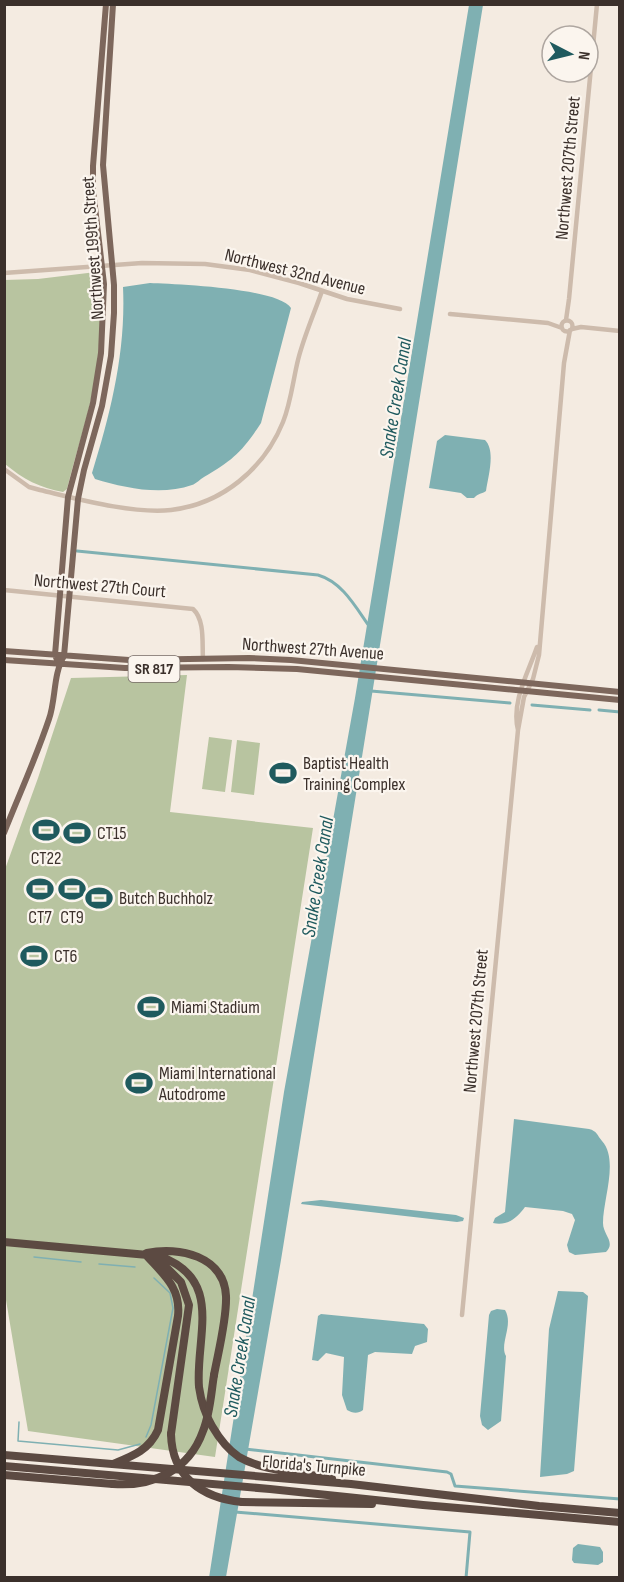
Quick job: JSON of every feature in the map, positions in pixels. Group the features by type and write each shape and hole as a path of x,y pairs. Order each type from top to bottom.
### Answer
{"highway":[{"path":"4,1242 137,1255 147,1257 175,1274 184,1286 189,1299 189,1315 171,1434 174,1456 189,1480 207,1494 220,1499 242,1502 423,1505"},
{"path":"7,1471 113,1484 137,1484 151,1481 172,1471 186,1459 199,1442 204,1430 226,1302 224,1285 219,1274 207,1262 190,1254 159,1250 137,1255"},
{"path":"147,1257 159,1256 177,1264 189,1275 198,1290 204,1321 199,1389 209,1421 226,1446 250,1462 351,1484"},
{"path":"112,1464 134,1455 147,1446 156,1434 161,1420 178,1316 178,1300 172,1282 147,1257"},
{"name":"Florida's Turnpike","path":"8,1455 351,1484 620,1513"},
{"name":"Florida's Turnpike","path":"7,1471 219,1484 620,1522"}],"main road":[{"name":"Northwest 199th Street","path":"59,665 55,655 68,497 93,403 101,353 104,312 103,266 93,166 106,4"},
{"name":"Northwest 199th Street","path":"4,833 49,719 59,665 64,656 78,499 109,373 114,313 103,165 113,4"},
{"name":"Northwest 27th Avenue","path":"4,651 155,660 249,658 379,668 620,692"},
{"path":"248,667 249,658"},
{"name":"Northwest 27th Avenue","path":"4,660 154,669 248,667 620,700"},
{"path":"154,669 155,660"},
{"path":"595,698 596,690"}],"street":[{"name":"Northwest 207th Street","path":"462,1315 518,730 523,691 539,643 597,4"},
{"name":"Northwest 32nd Avenue","path":"4,273 168,262 226,266 364,303 400,309"},
{"path":"4,469 29,487 78,499 140,509 171,510 213,498 240,482 269,450 284,421 298,361 322,291"},
{"path":"450,314 620,331"},
{"name":"Northwest 27th Court","path":"4,590 193,609 201,622 203,658"}],"green space":[{"path":"96,272 101,275 101,304 99,347 93,390 67,489 63,492 32,482 5,464 4,280 38,279"},
{"name":"Miami International Autodrome","path":"187,675 170,812 313,828 215,1457 28,1431 5,1294 4,872 71,678"},
{"path":"209,737 232,740 225,792 202,789"},
{"path":"237,740 260,743 254,795 231,792"}],"water":[{"name":"Snake Creek Canal","path":"469,5 483,5 281,1260 226,1577 209,1578 284,1092 355,698"},
{"path":"150,283 225,288 267,296 282,301 291,308 261,423 242,448 222,465 194,484 168,490 143,490 118,485 95,479 92,473 120,358 123,287"},
{"path":"445,435 485,440 491,457 486,491 474,498 467,498 461,493 429,488 437,441"},
{"path":"514,1119 589,1129 595,1132 602,1141 607,1149 610,1169 603,1223 610,1245 606,1252 575,1255 569,1252 567,1245 575,1220 572,1214 563,1211 525,1207 512,1220 493,1223 495,1218 505,1212"},
{"path":"321,1200 456,1215 464,1218 463,1221 457,1222 301,1204"},
{"path":"558,1291 583,1292 588,1296 574,1471 540,1477 549,1329"},
{"path":"505,1310 507,1316 504,1346 506,1356 501,1421 488,1430 482,1425 480,1416 489,1315 491,1311"},
{"path":"321,1314 424,1324 428,1329 427,1342 415,1346 412,1354 375,1352 368,1355 363,1410 353,1412 347,1410 342,1395 344,1357 326,1353 318,1361 312,1360 318,1316"},
{"path":"578,1544 600,1547 603,1552 603,1562 598,1565 574,1563 573,1548"}],"waterway":[{"path":"77,551 318,575 327,578 341,589 369,626"},
{"path":"371,691 510,703"},
{"path":"532,705 590,710"},
{"path":"599,710 620,712"},
{"path":"34,1257 81,1262"},
{"path":"99,1264 135,1267"},
{"path":"146,1437 151,1425 173,1308 170,1293 154,1278"},
{"path":"19,1422 18,1441 118,1450 140,1444"},
{"path":"245,1449 447,1472 451,1474 455,1486 620,1499"},
{"path":"235,1512 470,1532 466,1578"}],"place":[{"name":"Baptist Health Training Complex","path":"283,773"},
{"name":"CT22","path":"46,830"},
{"name":"CT15","path":"77,833"},
{"name":"CT7","path":"40,889"},
{"name":"CT9","path":"72,889"},
{"name":"Butch Buchholz","path":"99,898"},
{"name":"CT6","path":"34,956"},
{"name":"Miami Stadium","path":"151,1007"},
{"name":"Miami International Autodrome","path":"139,1083"}]}
